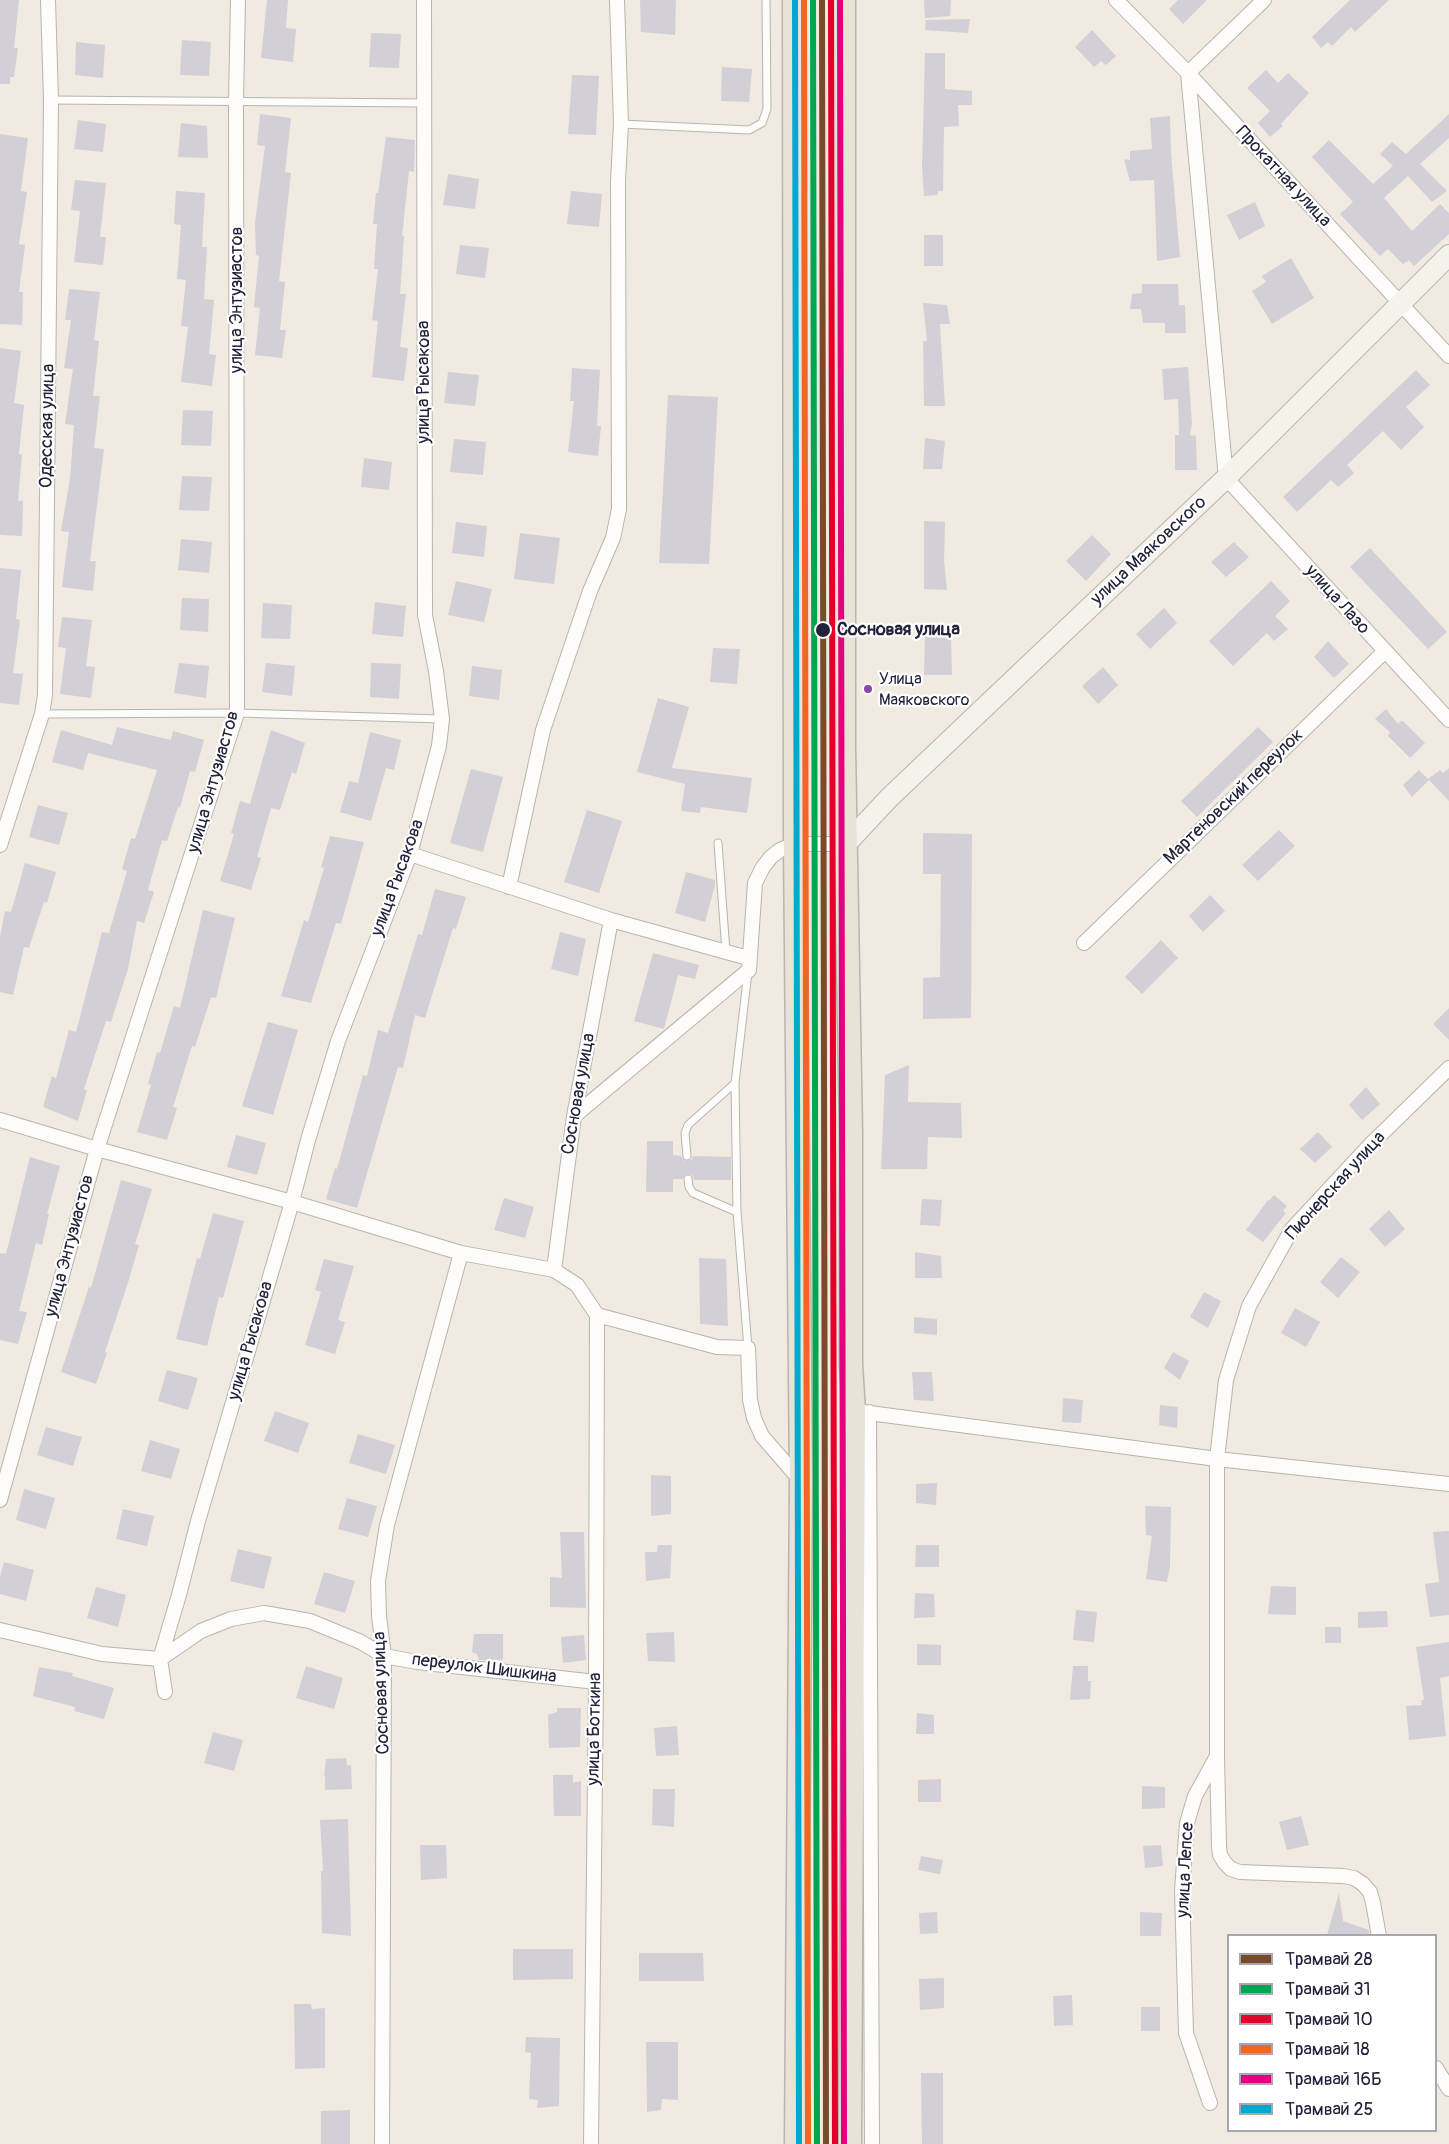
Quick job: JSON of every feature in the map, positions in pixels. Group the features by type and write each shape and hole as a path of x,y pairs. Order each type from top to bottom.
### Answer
{"main road":[{"path":"794,0 795,844 801,1481 796,2144"},
{"path":"844,0 844,736 851,1133 851,1364 862,1412 850,2144"},
{"name":"улица Маяковского","path":"846,844 897,789 1226,478 1449,255"}],"street":[{"name":"Одесская улица","path":"0,845 42,714 45,694 51,100 48,0"},
{"name":"улица Энтузиастов","path":"0,1500 97,1149 237,713 236,101 238,0"},
{"name":"улица Рысакова","path":"165,1692 160,1659 308,1140 338,1041 410,855 439,747 442,719 436,671 425,615 424,0"},
{"path":"509,887 543,730 590,591 613,538 619,509 618,181 621,124 617,0"},
{"name":"Прокатная улица","path":"1116,0 1188,73 1449,356"},
{"path":"1226,478 1188,73 1264,0"},
{"name":"улица Лазо","path":"1226,478 1449,720"},
{"name":"Мартеновский переулок","path":"1084,943 1384,652"},
{"path":"574,1116 748,964 755,883 771,857 780,850 795,844 846,844"},
{"path":"410,855 611,920 726,952 748,964"},
{"name":"Сосновая улица","path":"554,1270 574,1116 611,920"},
{"name":"Пионерская улица","path":"1217,1460 1226,1380 1249,1306 1292,1229 1371,1144 1449,1068"},
{"path":"0,1120 292,1202 461,1253 554,1270 577,1285 597,1315 717,1347 748,1348 750,1400 754,1418 762,1436 801,1481"},
{"name":"Сосновая улица","path":"382,2144 384,1656 378,1581 387,1525 461,1253"},
{"name":"улица Боткина","path":"591,2144 597,1315"},
{"path":"872,2144 862,1412 1217,1460 1449,1484"},
{"name":"улица Лепсе","path":"1210,2103 1186,2033 1182,1890 1187,1823 1195,1796 1217,1756 1217,1460"},
{"name":"переулок Шишкина","path":"160,1659 201,1631 231,1619 264,1613 310,1622 361,1642 384,1656 417,1662 596,1682"},
{"path":"0,1630 102,1654 160,1659"},
{"path":"1217,1756 1219,1846 1225,1863 1231,1869 1240,1872 1354,1878 1370,1892 1379,1934"},
{"path":"1437,2070 1449,2089"}],"lane":[{"path":"621,124 749,130 762,123 767,109 766,0"},
{"path":"51,100 423,103"},
{"path":"42,714 237,713 442,719"},
{"path":"718,843 726,952"},
{"path":"748,964 735,1083 737,1212 748,1348"},
{"path":"687,1156 688,1125 735,1083"},
{"path":"688,1179 688,1187 693,1193 737,1212"}],"building":[{"path":"0,0 19,0 14,48 18,48 14,77 10,77 10,84 0,84"},
{"path":"267,0 288,0 286,28 296,29 293,62 261,58"},
{"path":"640,0 676,0 675,35 641,32"},
{"path":"924,0 951,0 950,16 925,18"},
{"path":"1178,0 1207,0 1183,24 1169,9"},
{"path":"1350,0 1389,0 1355,32 1351,27 1332,46 1328,42 1321,48 1312,37"},
{"path":"970,19 968,33 925,30 926,20"},
{"path":"1092,30 1116,56 1106,65 1101,61 1094,67 1075,47"},
{"path":"371,33 401,34 399,68 369,67"},
{"path":"182,40 211,42 209,76 180,75"},
{"path":"76,42 105,45 103,78 75,75"},
{"path":"925,53 945,53 945,89 972,91 972,105 958,105 959,126 944,127 943,191 938,191 937,195 924,196 922,167"},
{"path":"722,67 752,69 749,102 721,101"},
{"path":"1266,70 1278,83 1288,73 1309,93 1281,124 1283,126 1270,137 1258,123 1270,111 1247,88"},
{"path":"572,75 599,76 596,135 568,134"},
{"path":"260,114 291,118 285,172 291,173 279,281 285,282 280,330 286,330 282,358 255,355 260,308 254,307 259,256 256,255 255,223 265,146 257,145"},
{"path":"1449,114 1449,138 1420,164 1447,191 1432,202 1408,176 1384,198 1412,231 1440,204 1449,213 1449,234 1414,266 1409,260 1403,264 1388,249 1380,256 1340,214 1353,202 1312,157 1329,140 1373,184 1393,166 1380,154 1392,142 1406,154"},
{"path":"1170,116 1180,257 1157,261 1154,180 1130,181 1124,159 1130,160 1130,151 1152,149 1150,118"},
{"path":"78,120 106,124 103,152 74,149"},
{"path":"181,123 207,126 208,158 178,157"},
{"path":"0,134 28,138 21,191 27,192 19,244 25,245 19,292 23,292 22,325 0,324"},
{"path":"386,137 415,140 414,172 409,171 402,236 404,236 400,294 406,294 400,347 408,348 404,381 372,377 378,321 372,320 378,269 374,269 377,224 373,224"},
{"path":"448,174 479,179 475,209 443,205"},
{"path":"75,180 106,183 100,237 106,237 103,265 74,262 80,211 71,210"},
{"path":"176,191 205,193 202,247 207,247 204,299 214,300 209,354 216,355 212,386 181,382 188,327 181,326 186,280 177,279 181,225 174,224"},
{"path":"571,191 602,194 599,227 567,224"},
{"path":"1255,202 1265,226 1239,240 1227,215"},
{"path":"924,235 943,235 943,266 924,266"},
{"path":"460,245 489,248 485,278 456,274"},
{"path":"1291,258 1314,298 1272,324 1252,291 1266,282 1262,276"},
{"path":"1142,284 1178,284 1179,305 1185,305 1186,333 1165,333 1165,323 1143,323 1141,309 1130,309 1132,294 1142,293"},
{"path":"69,289 100,292 94,340 99,341 93,396 100,396 94,448 104,449 90,561 96,561 93,591 62,587 69,532 61,531 70,479 74,425 65,424 73,369 64,368 71,320 65,320"},
{"path":"923,303 947,305 950,324 940,324 945,406 924,406 923,341 927,341"},
{"path":"0,348 21,351 14,403 24,405 19,454 22,455 18,501 23,501 22,536 0,535"},
{"path":"1188,367 1192,424 1190,435 1196,436 1197,470 1175,470 1175,435 1179,435 1178,399 1164,400 1162,369"},
{"path":"572,368 600,370 597,426 601,426 598,456 568,452 574,401 570,401"},
{"path":"1416,370 1430,385 1406,407 1424,427 1401,450 1383,431 1347,465 1354,473 1338,487 1331,480 1297,512 1283,497"},
{"path":"448,372 479,375 475,406 444,403"},
{"path":"668,395 718,397 709,564 659,563"},
{"path":"183,410 213,411 211,446 181,445"},
{"path":"925,438 945,441 942,469 923,469"},
{"path":"454,439 486,442 483,475 450,472"},
{"path":"364,458 392,462 389,490 361,487"},
{"path":"182,476 212,477 209,511 179,510"},
{"path":"924,521 945,522 944,560 947,590 924,589"},
{"path":"456,522 487,526 484,557 452,553"},
{"path":"520,533 560,538 554,584 514,579"},
{"path":"1092,535 1111,554 1086,581 1066,561"},
{"path":"181,539 212,542 209,573 178,570"},
{"path":"1234,542 1249,557 1226,577 1211,562"},
{"path":"1370,548 1447,632 1428,649 1350,567"},
{"path":"0,568 21,570 16,619 20,620 13,673 23,674 19,705 0,703"},
{"path":"456,581 492,589 484,622 448,615"},
{"path":"1271,581 1290,601 1275,616 1288,629 1274,641 1267,633 1233,666 1209,641"},
{"path":"182,598 209,599 208,632 180,630"},
{"path":"375,602 406,606 403,637 372,634"},
{"path":"263,603 292,605 290,639 261,638"},
{"path":"1164,608 1177,623 1150,649 1136,634"},
{"path":"62,617 92,620 86,666 95,667 91,698 60,694 66,648 58,647"},
{"path":"925,637 951,637 952,675 924,675"},
{"path":"1328,641 1349,664 1334,678 1314,657"},
{"path":"713,648 740,649 737,684 710,682"},
{"path":"179,663 209,666 206,698 174,693"},
{"path":"266,663 295,666 292,696 262,692"},
{"path":"371,663 401,664 399,699 370,697"},
{"path":"472,666 502,670 499,700 469,696"},
{"path":"1103,667 1118,685 1098,704 1082,686"},
{"path":"658,698 689,707 672,768 752,778 747,813 701,807 700,813 681,811 685,784 637,772"},
{"path":"1386,709 1398,724 1403,721 1425,743 1410,758 1388,736 1390,732 1375,719"},
{"path":"117,727 171,740 173,731 204,740 195,772 190,771 180,808 178,807 167,841 162,840 148,890 154,892 144,923 137,921 128,969 111,1022 106,1021 84,1089 87,1090 78,1121 43,1107 52,1076 56,1078 69,1030 76,1032 102,932 109,933 127,871 122,869 131,838 135,839 157,770 88,753 83,770 52,762 61,730 112,745"},
{"path":"1258,727 1273,742 1197,817 1181,801"},
{"path":"271,730 305,743 296,774 292,772 280,810 271,808 257,857 261,858 251,890 220,881 234,834 231,833 240,801 250,804"},
{"path":"370,732 401,740 394,770 386,768 371,821 340,812 349,781 358,783"},
{"path":"1449,768 1449,801 1429,780 1412,797 1403,785 1419,770 1428,779 1440,770 1443,773"},
{"path":"471,769 503,777 483,852 450,843"},
{"path":"38,805 68,813 59,845 29,837"},
{"path":"587,810 622,821 599,893 564,882"},
{"path":"1279,830 1295,846 1258,881 1242,865"},
{"path":"923,833 972,834 971,1018 923,1019 923,978 940,977 941,874 923,874"},
{"path":"330,836 364,842 341,924 336,923 311,1003 281,996 304,920 308,922 324,868 321,867"},
{"path":"25,863 56,872 47,903 44,902 29,948 24,947 13,995 0,992 0,937 5,911 11,912"},
{"path":"686,872 715,880 705,922 675,913"},
{"path":"435,889 466,897 456,929 453,928 425,1018 415,1015 403,1068 398,1067 357,1208 326,1199 335,1168 337,1169 363,1075 367,1076 378,1030 388,1033 418,934 422,935"},
{"path":"1210,895 1225,911 1203,932 1189,916"},
{"path":"203,910 235,918 216,998 211,997 195,1047 192,1046 173,1107 177,1108 167,1140 137,1132 151,1085 148,1084 157,1052 160,1053 174,1006 180,1008"},
{"path":"560,932 586,939 578,976 551,969"},
{"path":"1161,940 1178,958 1142,994 1125,977"},
{"path":"653,953 699,965 695,979 678,975 664,1029 634,1021"},
{"path":"1449,1008 1449,1040 1433,1024"},
{"path":"268,1022 298,1030 273,1115 242,1106"},
{"path":"909,1065 908,1102 961,1103 962,1138 928,1137 927,1169 881,1169 885,1075"},
{"path":"1366,1087 1380,1104 1362,1120 1349,1105"},
{"path":"1318,1132 1332,1147 1315,1163 1300,1149"},
{"path":"236,1135 266,1143 257,1175 227,1167"},
{"path":"647,1141 673,1141 673,1155 681,1156 685,1161 691,1160 693,1156 731,1157 731,1180 694,1180 692,1175 687,1174 682,1179 673,1179 673,1192 646,1192"},
{"path":"30,1157 60,1166 47,1214 49,1214 42,1245 36,1243 19,1311 27,1312 18,1344 0,1340 0,1253 6,1254"},
{"path":"121,1180 152,1189 135,1244 139,1245 96,1384 61,1372 89,1287 91,1288"},
{"path":"1274,1195 1287,1206 1283,1211 1286,1213 1263,1242 1246,1230"},
{"path":"504,1198 534,1207 525,1238 494,1230"},
{"path":"922,1199 942,1200 940,1226 920,1225"},
{"path":"1389,1210 1405,1229 1385,1247 1369,1229"},
{"path":"213,1213 244,1221 223,1298 219,1297 207,1346 176,1339 197,1258 200,1259"},
{"path":"915,1252 941,1256 942,1278 915,1278"},
{"path":"1341,1257 1360,1272 1338,1298 1320,1282"},
{"path":"699,1258 726,1259 728,1326 700,1324"},
{"path":"324,1259 354,1266 338,1320 345,1322 335,1354 305,1345 321,1292 315,1290"},
{"path":"1204,1292 1221,1301 1208,1328 1190,1317"},
{"path":"1295,1308 1320,1322 1306,1347 1281,1333"},
{"path":"914,1317 937,1319 937,1335 914,1333"},
{"path":"1173,1352 1189,1361 1180,1380 1164,1368"},
{"path":"167,1370 198,1378 188,1410 158,1401"},
{"path":"912,1372 932,1372 934,1401 914,1400"},
{"path":"1063,1398 1083,1400 1081,1423 1062,1422"},
{"path":"1160,1405 1178,1407 1177,1428 1159,1425"},
{"path":"275,1411 309,1423 298,1453 264,1441"},
{"path":"46,1427 82,1437 73,1466 37,1455"},
{"path":"358,1434 395,1445 386,1474 349,1463"},
{"path":"150,1440 180,1449 171,1479 141,1471"},
{"path":"651,1475 671,1476 671,1514 651,1516"},
{"path":"937,1483 936,1505 916,1503 916,1484"},
{"path":"24,1489 55,1498 46,1529 16,1520"},
{"path":"347,1498 377,1506 368,1537 338,1529"},
{"path":"1145,1506 1171,1507 1170,1566 1167,1582 1146,1579 1152,1536 1146,1535"},
{"path":"123,1509 154,1516 147,1546 116,1539"},
{"path":"1449,1531 1449,1615 1430,1617 1425,1584 1439,1582 1433,1532"},
{"path":"560,1532 584,1532 586,1608 550,1607 550,1577 562,1578"},
{"path":"658,1545 672,1545 670,1578 646,1581 645,1552 657,1552"},
{"path":"916,1545 939,1545 939,1567 915,1567"},
{"path":"238,1549 272,1557 264,1589 230,1581"},
{"path":"4,1562 34,1570 26,1601 0,1594 0,1577"},
{"path":"324,1572 355,1581 345,1613 314,1604"},
{"path":"1271,1586 1296,1587 1296,1615 1268,1614"},
{"path":"96,1587 126,1595 118,1627 87,1618"},
{"path":"915,1593 934,1594 935,1617 914,1618"},
{"path":"1076,1610 1097,1612 1094,1642 1073,1640"},
{"path":"1387,1611 1388,1627 1358,1628 1358,1612"},
{"path":"1325,1627 1341,1627 1341,1643 1325,1643"},
{"path":"674,1632 675,1662 648,1661 646,1633"},
{"path":"474,1634 503,1634 503,1660 479,1660 477,1654 472,1652"},
{"path":"584,1635 586,1660 563,1663 561,1637"},
{"path":"1449,1642 1449,1676 1440,1678 1446,1736 1409,1740 1406,1706 1422,1705 1421,1700 1424,1700 1416,1647"},
{"path":"917,1644 941,1645 941,1665 917,1665"},
{"path":"306,1666 343,1678 334,1709 296,1698"},
{"path":"1073,1666 1088,1666 1088,1681 1091,1681 1090,1699 1070,1700"},
{"path":"39,1667 73,1673 72,1676 114,1688 104,1719 74,1711 75,1707 33,1696"},
{"path":"557,1708 581,1708 580,1747 549,1748 548,1715 557,1712"},
{"path":"917,1713 934,1715 934,1734 916,1734"},
{"path":"677,1726 679,1755 656,1756 654,1728"},
{"path":"213,1732 243,1740 234,1771 204,1763"},
{"path":"346,1758 347,1766 351,1765 352,1789 325,1790 326,1759"},
{"path":"553,1775 573,1775 573,1783 581,1781 581,1816 554,1816"},
{"path":"941,1779 941,1802 918,1802 918,1780"},
{"path":"1142,1786 1165,1787 1165,1808 1142,1809"},
{"path":"653,1789 675,1789 674,1827 652,1825"},
{"path":"1301,1816 1309,1845 1287,1850 1279,1822"},
{"path":"348,1819 351,1936 322,1933 321,1871 323,1871 320,1820"},
{"path":"420,1845 446,1845 447,1878 421,1880"},
{"path":"1161,1845 1163,1866 1145,1868 1143,1846"},
{"path":"921,1856 943,1860 940,1874 918,1870"},
{"path":"1339,1893 1343,1921 1369,1930 1370,1934 1327,1934"},
{"path":"937,1912 938,1933 920,1934 919,1913"},
{"path":"1140,1912 1162,1913 1161,1936 1140,1936"},
{"path":"513,1949 573,1949 573,1979 513,1980"},
{"path":"639,1953 703,1953 704,1981 639,1981"},
{"path":"944,1978 944,2008 920,2010 919,1979"},
{"path":"1072,1995 1073,2025 1054,2026 1053,1996"},
{"path":"294,2004 311,2004 312,2009 325,2008 325,2068 295,2069"},
{"path":"1141,2007 1160,2007 1160,2031 1141,2031"},
{"path":"526,2037 560,2038 559,2106 537,2108 538,2100 529,2099 531,2053 525,2052"},
{"path":"646,2042 678,2042 678,2100 662,2099 661,2110 647,2112"},
{"path":"921,2073 943,2073 943,2144 922,2144"},
{"path":"350,2110 350,2144 321,2144 321,2111"}],"tram line":[{"name":"25","path":"795,0 799,2144"},
{"name":"18","path":"804,0 808,2144"},
{"name":"31","path":"813,0 817,2144"},
{"name":"28","path":"822,0 826,2144"},
{"name":"10","path":"831,0 835,2144"},
{"name":"16Б","path":"840,0 844,2144"}],"place":[{"name":"Сосновая улица","path":"823,630"},
{"name":"Улица Маяковского","path":"868,689"}]}
